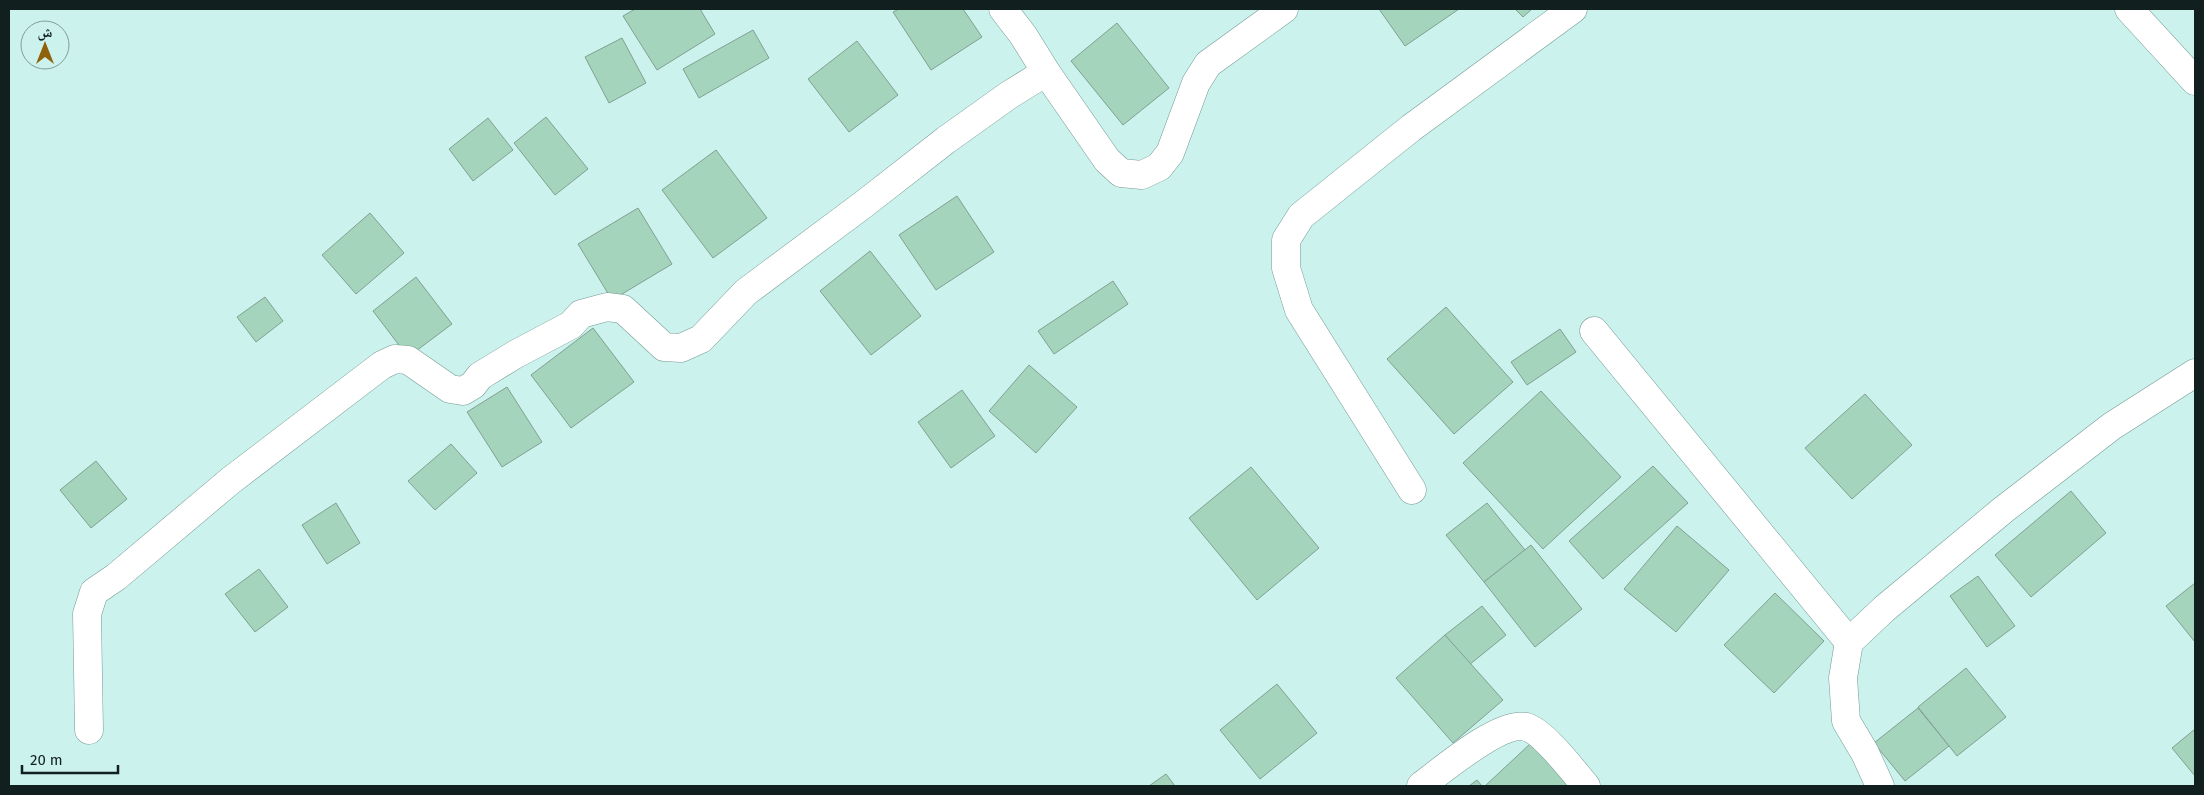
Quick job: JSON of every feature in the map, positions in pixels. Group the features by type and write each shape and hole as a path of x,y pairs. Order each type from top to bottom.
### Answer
{"street":[{"path":"1003,9 1023,35 1046,72 1107,160 1121,173 1142,175 1159,167 1170,153 1196,83 1208,64 1284,9"},
{"path":"1412,490 1299,310 1286,268 1286,240 1301,216 1308,210 1411,128 1573,9"},
{"path":"2129,9 2195,81"},
{"path":"89,730 87,614 94,592 116,577 230,481 382,365 394,359 408,360 450,389 463,391 473,385 480,376 516,354 571,325 581,314 607,307 622,309 664,347 680,348 701,338 746,292 946,140 1009,95 1046,72"},
{"path":"1594,331 1849,642"},
{"path":"1880,786 1846,721 1842,678 1849,642 1884,610 2003,510 2112,426 2195,373"},
{"path":"1421,786 1474,746 1512,728 1525,726 1534,730 1554,749 1586,786"}],"building":[{"path":"635,9 700,9 715,34 657,70 623,16"},
{"path":"899,9 963,9 982,37 931,70 893,12"},
{"path":"1379,9 1459,9 1405,46"},
{"path":"1515,9 1532,9 1523,17"},
{"path":"1117,23 1169,88 1123,125 1071,61"},
{"path":"753,30 769,58 699,98 683,69"},
{"path":"622,38 646,83 609,103 585,57"},
{"path":"857,41 898,95 849,132 808,79"},
{"path":"546,117 588,169 555,195 514,143"},
{"path":"488,118 513,150 473,181 449,149"},
{"path":"716,150 767,218 713,258 662,190"},
{"path":"957,196 994,252 936,290 899,235"},
{"path":"638,208 672,264 612,300 578,244"},
{"path":"370,213 404,253 356,294 322,255"},
{"path":"870,251 921,316 871,355 820,291"},
{"path":"416,277 452,324 408,357 373,311"},
{"path":"1113,281 1128,304 1054,354 1038,331"},
{"path":"265,297 283,321 256,342 237,317"},
{"path":"1446,307 1513,382 1454,434 1387,359"},
{"path":"593,328 634,382 571,428 531,375"},
{"path":"1560,329 1576,352 1527,385 1511,362"},
{"path":"1029,365 1077,407 1036,453 989,411"},
{"path":"507,387 542,442 502,467 467,412"},
{"path":"962,390 995,436 951,468 918,422"},
{"path":"1541,391 1621,477 1543,549 1463,463"},
{"path":"1865,394 1912,445 1852,499 1805,448"},
{"path":"451,444 477,473 435,510 408,481"},
{"path":"96,461 127,499 91,528 60,490"},
{"path":"1653,466 1688,503 1603,579 1569,541"},
{"path":"1251,467 1319,548 1257,600 1189,518"},
{"path":"2071,491 2106,533 2031,597 1995,555"},
{"path":"336,503 360,543 327,564 302,525"},
{"path":"1487,503 1525,550 1484,582 1446,535"},
{"path":"1677,526 1729,570 1676,632 1624,589"},
{"path":"1531,545 1582,609 1535,647 1484,582"},
{"path":"259,569 288,607 255,632 225,594"},
{"path":"1978,576 2015,626 1987,647 1950,596"},
{"path":"2195,583 2195,642 2166,606"},
{"path":"1775,593 1824,641 1774,693 1724,645"},
{"path":"1482,606 1506,635 1469,665 1445,635"},
{"path":"1445,635 1503,700 1453,743 1396,678"},
{"path":"1966,668 2006,717 1957,756 1918,707"},
{"path":"1277,684 1317,733 1260,779 1220,730"},
{"path":"1918,708 1949,746 1905,781 1874,743"},
{"path":"2195,729 2195,776 2172,748"},
{"path":"1531,743 1572,786 1485,786"},
{"path":"1166,774 1175,786 1149,786"},
{"path":"1477,780 1482,786 1469,786"}]}
